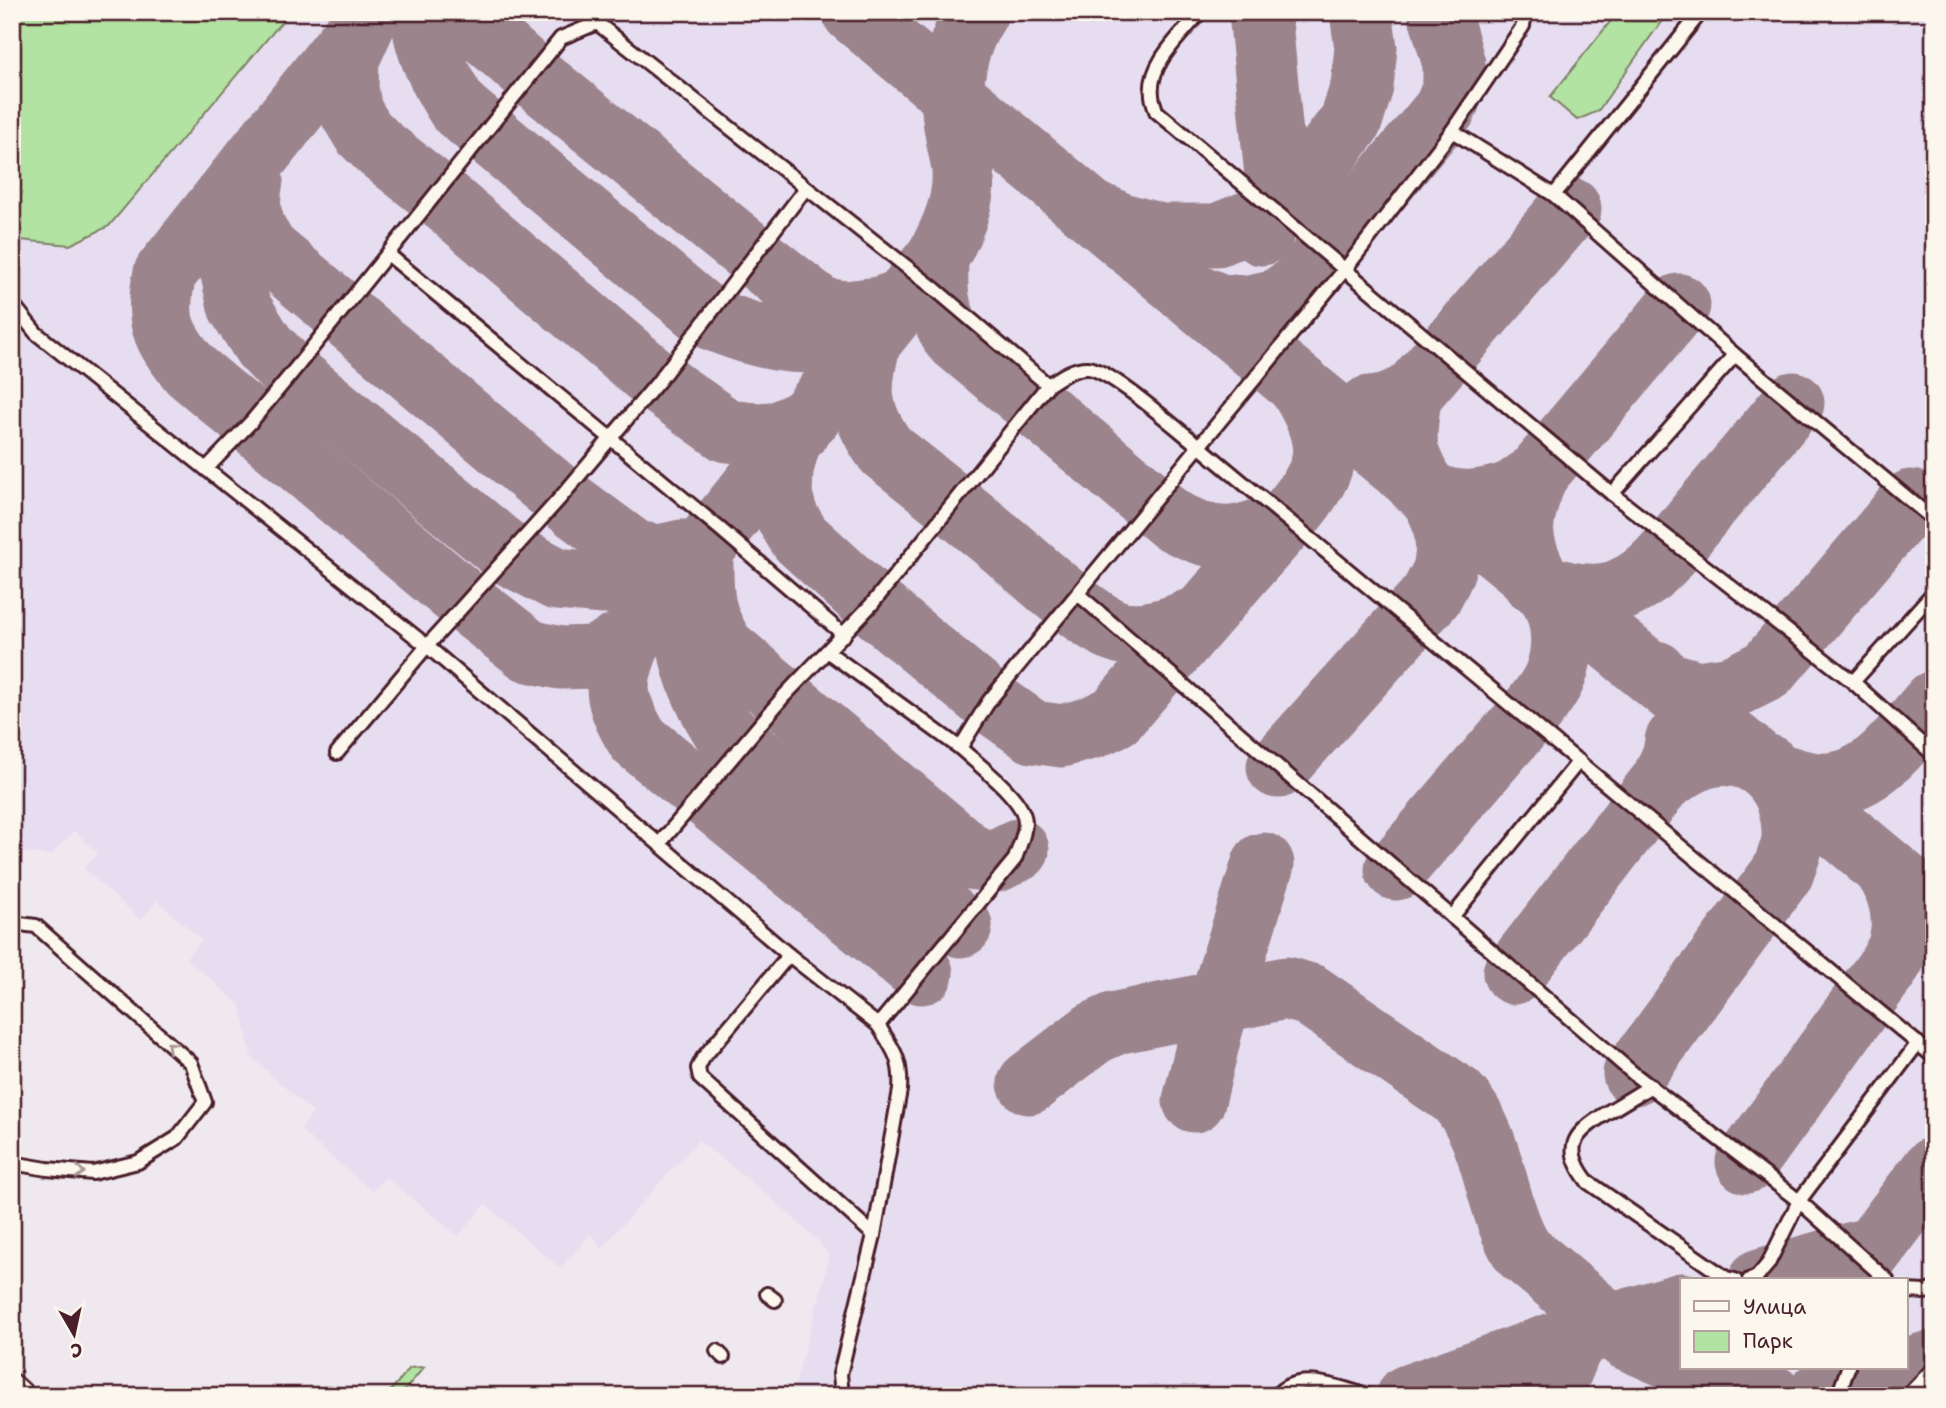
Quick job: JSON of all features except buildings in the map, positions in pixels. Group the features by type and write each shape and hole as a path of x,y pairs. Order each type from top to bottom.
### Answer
{"street":[{"path":"12,1386 23,1396"}],"lane":[{"path":"1200,12 1163,57 1153,75 1152,94 1156,111 1612,494 1853,682 1934,755"},
{"path":"960,748 989,701 1346,268 1452,131 1523,26 1525,12"},
{"path":"1554,195 1700,12"},
{"path":"206,469 251,422 561,38 597,23 936,290 1048,385"},
{"path":"1452,131 1554,195 1735,355 1934,520"},
{"path":"337,753 426,646 561,497 658,382 806,188"},
{"path":"388,255 719,528 844,635"},
{"path":"12,303 36,333 426,646 660,843 789,956 878,1025 895,1051 901,1068 900,1090 874,1234 840,1374 842,1396"},
{"path":"1612,494 1735,355"},
{"path":"660,843 775,706 872,604 1048,385 1068,373 1086,368 1106,374 1200,447 1934,1056"},
{"path":"1853,682 1934,592"},
{"path":"1078,594 1633,1074 1799,1201 1885,1278"},
{"path":"828,652 960,748 1017,801 1025,818 1024,836 1015,859 878,1025"},
{"path":"1452,918 1579,761"},
{"path":"12,923 36,926 191,1063 205,1102 177,1138 138,1162 93,1173 12,1163"},
{"path":"789,956 703,1058 698,1068 700,1078 874,1234"},
{"path":"1754,1278 1768,1264 1799,1201 1918,1043"},
{"path":"1651,1086 1581,1129 1573,1148 1576,1166 1588,1182 1726,1278"},
{"path":"1908,1291 1925,1292 1934,1289"},
{"path":"1907,1396 1934,1368"},
{"path":"1838,1396 1847,1370"},
{"path":"1276,1396 1281,1390 1301,1383 1324,1384 1369,1396"}],"shaded area":[{"path":"12,12 1934,12 1934,1396 792,1396 826,1272 828,1255 819,1242 768,1195 698,1140 601,1249 591,1233 560,1268 485,1204 458,1236 386,1177 372,1191 300,1130 313,1113 251,1056 241,1006 186,958 202,940 157,901 141,920 84,869 98,853 74,831 51,855 16,852 12,849"}],"green space":[{"path":"12,12 290,12 109,226 70,245 20,240 12,235"},
{"path":"1618,12 1668,12 1598,111 1577,120 1550,97"},
{"path":"424,1367 400,1396 386,1396 410,1368"}],"taxiway":[{"path":"372,12 165,273 161,303 163,326 173,347 191,371 466,602 529,651 560,658 595,657 632,637 937,258 952,227 962,193 963,170 953,101 954,70 962,40 977,12"},
{"path":"423,12 429,50 459,109 707,317 768,338 810,342 851,334 875,323 901,301 879,308 846,312 822,309 532,75 481,30 468,12"},
{"path":"853,12 1270,361 1934,908"},
{"path":"1260,12 1277,186 1274,209 1262,234"},
{"path":"1106,217 1161,235 1217,235 1291,201 1351,121 1362,86 1366,48 1361,12"},
{"path":"1186,291 1222,306 1249,306 1278,300 1300,284 1445,109 1454,87 1454,64 1439,12"},
{"path":"363,26 348,59 347,88 351,112 363,132 379,148 658,382 727,431 758,434 780,432 809,418"},
{"path":"252,180 251,217 267,250 561,497 635,552 660,556 697,551"},
{"path":"237,182 229,224 231,269 239,306 264,346 291,374 509,554 557,579 601,583 639,581 690,567"},
{"path":"1369,407 1386,405 1411,394 1570,209"},
{"path":"937,258 938,299 953,337 1172,520 1204,534 1230,537 1255,532 1287,519"},
{"path":"1411,394 1406,442 1410,459 1423,485 1430,492 1459,501 1490,499 1510,493 1537,474 1679,305"},
{"path":"870,341 863,372 863,398 865,411 876,437 886,451 1079,609 1110,629 1132,634 1149,633 1191,620"},
{"path":"789,443 782,469 781,495 787,517 800,538 872,604 989,701 1033,732 1062,736 1091,728 1116,716 1310,489 1322,464 1323,443 1314,412 1298,384"},
{"path":"1537,474 1526,505 1523,531 1528,555 1542,585 1584,595 1615,592 1637,581 1658,564 1793,403"},
{"path":"1278,767 1431,596 1441,577 1446,554 1443,520 1433,500 1417,484"},
{"path":"1656,672 1663,682 1699,692 1733,687 1767,670 1911,501"},
{"path":"961,926 724,731 700,684 687,633 689,598 702,551 706,612 723,647 975,859 996,861 1018,850"},
{"path":"1396,869 1528,716 1554,678 1562,639 1557,611 1552,599 1533,581"},
{"path":"632,637 621,666 618,689 623,712 638,740 922,973"},
{"path":"1768,766 1772,772 1819,784 1838,783 1855,778 1885,757 1934,702"},
{"path":"1514,973 1662,781 1674,754 1676,741"},
{"path":"1634,1074 1783,872 1793,841 1792,819 1781,787 1759,765 1745,758 1710,756 1685,766 1662,781"},
{"path":"1747,1162 1888,967 1898,949 1902,931 1898,896 1888,875 1873,859"},
{"path":"1194,1101 1212,1027 1263,864"},
{"path":"1029,1083 1094,1033 1116,1023 1286,988 1310,995 1457,1096 1480,1132 1506,1214 1523,1252 1627,1339 1680,1362"},
{"path":"1865,1259 1934,1168"},
{"path":"1767,1278 1857,1252"},
{"path":"1551,1396 1571,1346 1585,1333 1680,1305"},
{"path":"1408,1396 1585,1333"},
{"path":"1908,1369 1934,1361"},
{"path":"1697,1370 1740,1389 1772,1396"},
{"path":"1816,1396 1904,1370"}]}
